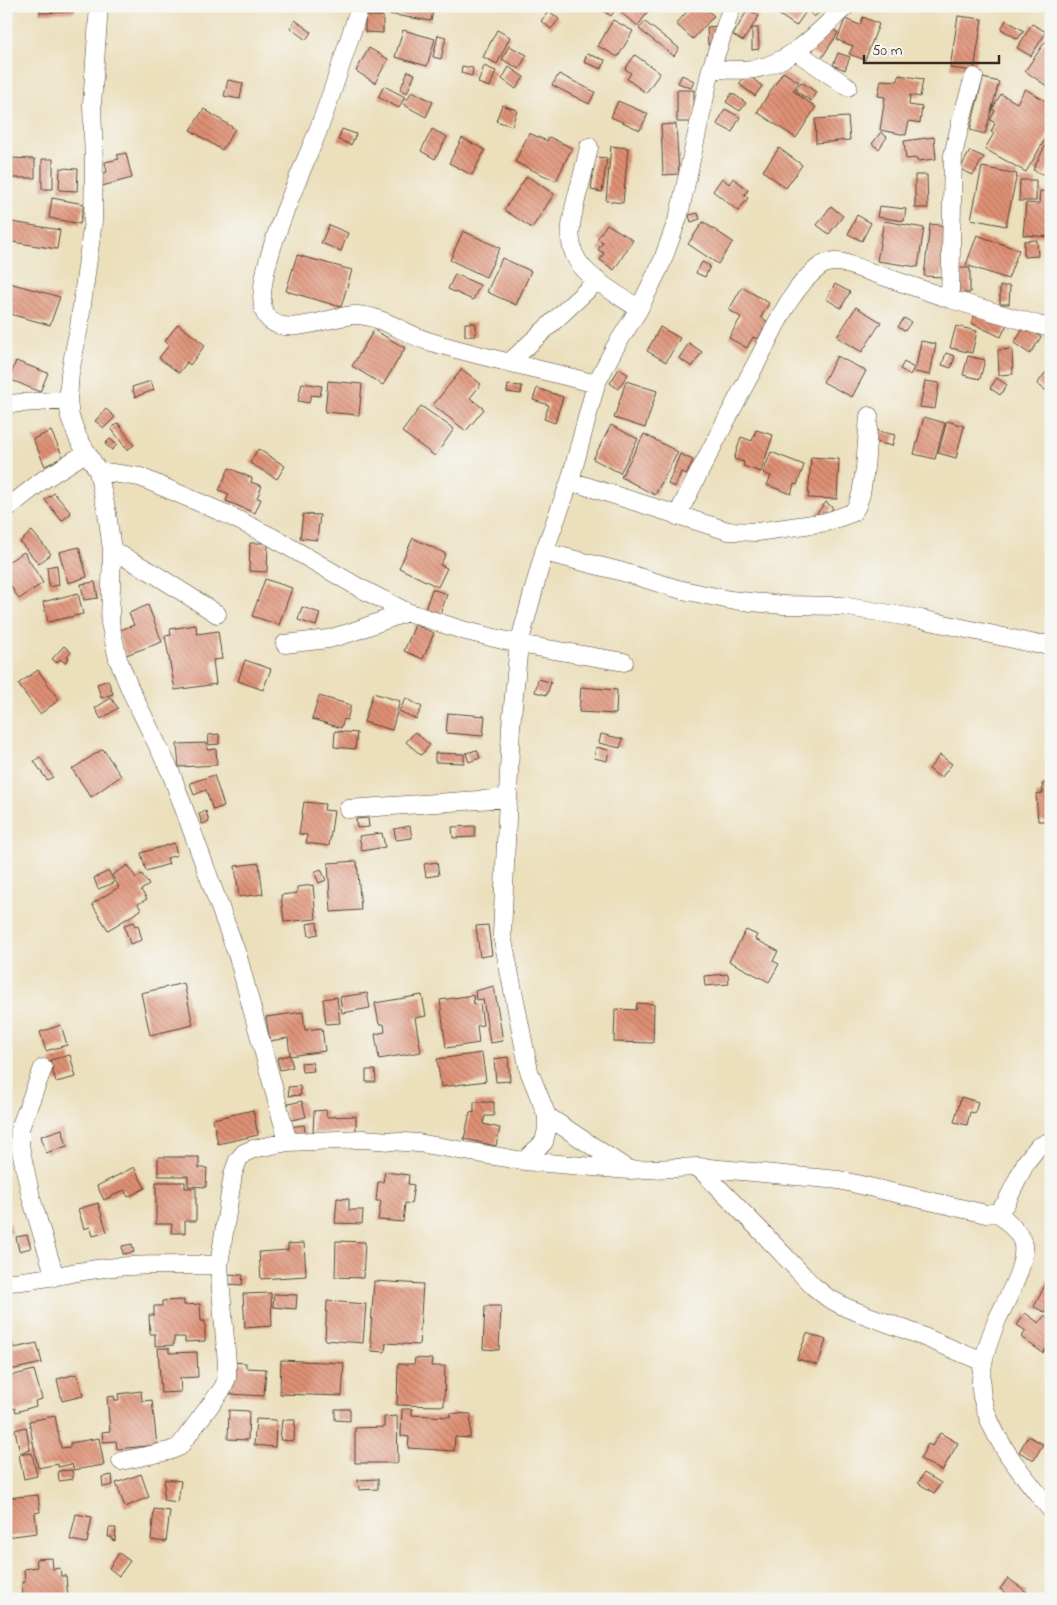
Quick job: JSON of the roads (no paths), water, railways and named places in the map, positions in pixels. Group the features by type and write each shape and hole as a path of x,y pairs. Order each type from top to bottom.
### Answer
{"street":[{"path":"99,6 92,104 93,221 79,327 70,373 68,400 70,417 78,438 98,471 107,513 112,550 110,623 118,659 130,689 171,774 226,922 243,974 288,1142"},
{"path":"360,6 319,129 280,223 270,254 264,283 262,308 267,318 278,324 288,326 312,325 357,314 373,318 425,340 462,351 596,384"},
{"path":"524,1161 544,1142 547,1116 529,1071 502,935 511,726 519,644 544,552 570,482 596,384 614,349 639,309 662,262 680,214 711,69 732,6"},
{"path":"711,69 754,69 797,52 846,6"},
{"path":"797,52 848,87"},
{"path":"950,299 953,155 974,77"},
{"path":"589,147 569,232 571,247 585,271 639,309"},
{"path":"677,516 719,430 778,321 800,287 820,267 828,262 844,263 950,299 1051,328"},
{"path":"510,362 598,280"},
{"path":"6,404 68,400"},
{"path":"570,482 728,531 757,532 826,522 852,513 861,494 869,416"},
{"path":"6,509 43,480 87,452"},
{"path":"98,471 140,477 226,514 272,537 358,587 407,612 462,630 519,644 624,662"},
{"path":"112,550 153,573 217,614"},
{"path":"544,552 623,572 678,589 730,600 784,605 842,606 921,619 1036,644 1051,644"},
{"path":"285,644 328,639 407,612"},
{"path":"348,808 508,798"},
{"path":"43,1068 20,1128 20,1146 31,1198 55,1278"},
{"path":"547,1116 629,1170"},
{"path":"121,1461 169,1451 178,1447 223,1388 227,1378 227,1364 219,1265 233,1174 238,1160 244,1153 253,1149 288,1142 363,1139 418,1143 480,1152 524,1161 629,1170 698,1168 839,1180 986,1214 998,1212 1006,1203 1026,1162 1038,1147 1051,1142"},
{"path":"698,1168 759,1228 813,1286 828,1298 847,1308 917,1334 982,1362"},
{"path":"998,1212 1022,1241 1022,1257 1018,1275 997,1321 982,1362 982,1395 988,1415 1001,1444 1051,1510"},
{"path":"6,1282 55,1278 95,1269 146,1264 219,1265"}]}
